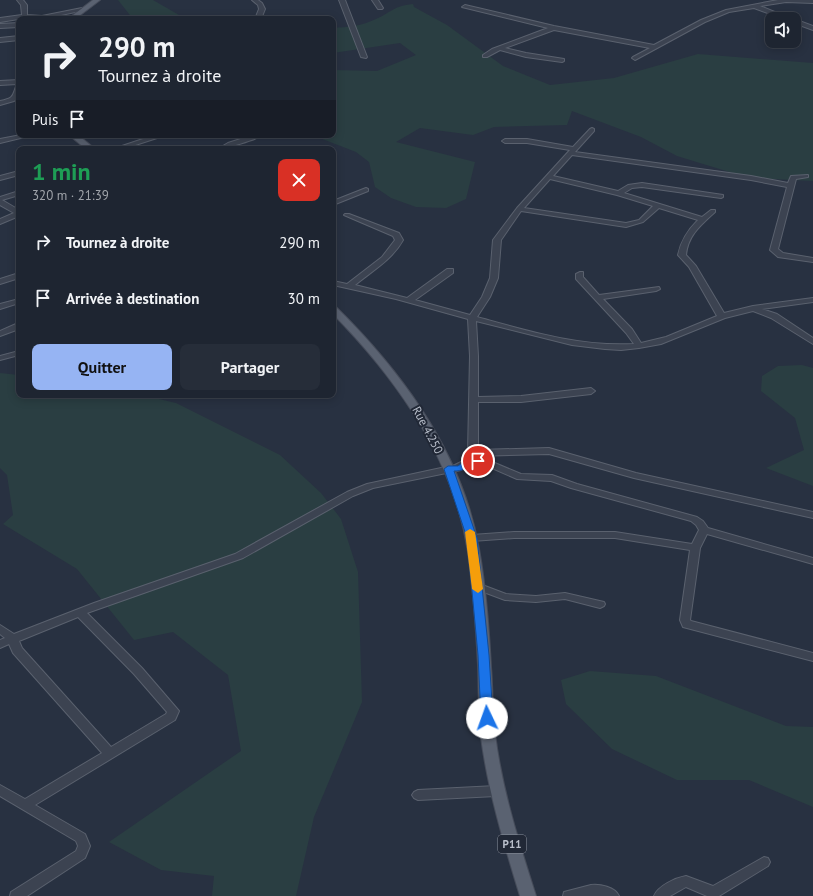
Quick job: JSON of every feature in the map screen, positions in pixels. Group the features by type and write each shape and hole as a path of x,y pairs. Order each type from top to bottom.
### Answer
{"main road":[{"path":"75,16 97,0"},
{"path":"78,138 88,146"},
{"name":"Rue 4.250","path":"336,312 373,350 416,406 448,469 472,538 488,734 496,791"},
{"name":"P11","path":"496,791 528,896"}],"street":[{"path":"20,0 24,5 24,14"},
{"path":"255,0 260,4 262,9 259,16"},
{"path":"342,0 364,57"},
{"path":"375,0 380,8"},
{"path":"635,58 709,18 728,11 763,2 799,0 812,1"},
{"path":"753,5 771,12"},
{"path":"465,7 554,28 654,47"},
{"path":"50,16 82,10"},
{"path":"0,20 24,14"},
{"path":"0,16 24,14 32,16"},
{"path":"801,24 813,28"},
{"path":"0,26 16,25"},
{"path":"485,56 498,48 554,28"},
{"path":"0,40 16,38"},
{"path":"498,48 526,55 562,60"},
{"path":"0,83 16,83"},
{"path":"0,104 14,100 16,97"},
{"path":"0,104 16,104"},
{"path":"0,644 79,612 239,556 350,494 370,486 448,469 459,468 466,465 471,456 474,356 472,318 486,297 494,278 497,240 519,209 592,130"},
{"path":"0,141 16,138"},
{"path":"126,146 152,138"},
{"path":"226,146 250,138"},
{"path":"505,141 527,141 572,151 751,178 791,186"},
{"path":"0,178 16,174"},
{"path":"806,176 795,176 774,250 781,255 813,260"},
{"path":"549,177 619,193 702,219"},
{"path":"619,193 630,186 642,185 721,196"},
{"path":"336,202 366,190"},
{"path":"0,198 16,194"},
{"path":"0,202 16,211"},
{"path":"519,209 626,225 641,221 657,206"},
{"path":"712,211 692,229 685,240 682,256 692,266 722,317"},
{"path":"0,222 16,214"},
{"path":"347,215 396,235 399,240 381,262 370,268 349,286"},
{"path":"409,300 450,271"},
{"path":"580,274 582,281 629,331 639,346"},
{"path":"0,282 16,276"},
{"path":"336,284 409,300 566,342 618,347 639,346 722,317 753,308 813,300"},
{"path":"598,297 656,289"},
{"path":"804,301 813,309"},
{"path":"0,307 16,302"},
{"path":"753,308 774,316 813,342"},
{"path":"0,334 16,327"},
{"path":"0,358 16,355"},
{"path":"473,400 521,399 591,391"},
{"path":"471,456 549,451 560,453 584,462 813,515"},
{"path":"471,456 520,477 560,480 574,486 694,519 700,523 704,530 813,561"},
{"path":"704,530 695,548 685,620 687,624 813,657"},
{"path":"472,538 514,535 615,535 695,548"},
{"path":"477,586 505,597 536,599 565,596 600,604"},
{"path":"24,805 171,717 173,711 138,671 79,612"},
{"path":"0,629 12,638 16,650 109,753"},
{"path":"0,790 81,838 84,846 81,854 16,896"},
{"path":"418,795 496,791"},
{"path":"660,896 682,882 690,882 706,891 715,892 764,862"},
{"path":"569,896 594,889 603,890 613,896"}],"green space":[{"path":"118,0 153,0 181,16 131,16"},
{"path":"413,4 414,7 447,25 503,66 550,85 614,78 698,54 813,63 813,181 749,178 677,156 641,137 572,111 567,125 494,127 473,135 420,128 396,142 475,162 466,199 446,208 416,207 391,198 375,187 369,162 356,152 320,138 336,138 336,70 377,71 416,55 400,43 336,53 336,28 360,25 406,5"},
{"path":"802,365 813,368 813,486 766,468 804,450 795,418 761,391 762,376 778,366"},
{"path":"0,373 16,375 16,398 155,398 176,403 280,455 321,493 341,519 358,572 362,702 314,817 296,896 212,896 214,876 161,870 109,842 241,751 228,675 173,632 134,640 77,569 3,524 13,515 7,475 0,468"},
{"path":"590,671 656,676 786,726 813,727 813,807 749,780 677,780 612,749 566,704 561,680"}],"slow traffic":[{"path":"470,532 478,589"}],"route":[{"path":"478,461 470,460 466,465 459,468 448,469 456,487 472,538 484,655 487,718"}]}
